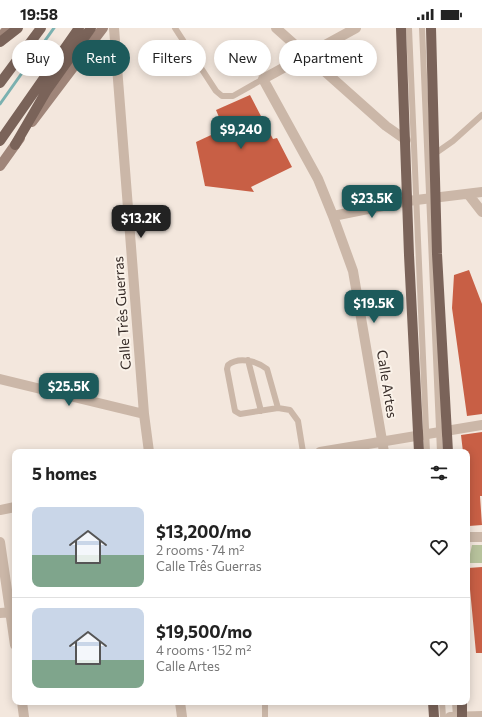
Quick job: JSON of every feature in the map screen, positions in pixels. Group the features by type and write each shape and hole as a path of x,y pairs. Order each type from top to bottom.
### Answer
{"main road":[{"path":"0,42 18,28"},
{"path":"0,83 41,28"},
{"path":"0,141 79,28"},
{"path":"16,145 47,90 91,28"},
{"path":"401,28 406,140 412,201 423,435 420,449"},
{"path":"431,28 434,155 432,198 443,431 447,449"},
{"path":"433,705 434,717"},
{"path":"459,717 461,705"}],"street":[{"path":"0,38 8,28"},
{"path":"0,166 103,28"},
{"name":"Calle Três Guerras","path":"114,28 144,414 149,449"},
{"path":"276,28 289,40"},
{"path":"333,40 356,28"},
{"path":"263,79 279,70"},
{"path":"329,76 386,126 406,140"},
{"name":"Calle Artes","path":"263,79 318,179 333,216 352,271 384,449"},
{"path":"333,216 412,201 482,192"},
{"path":"468,194 482,212"},
{"path":"0,379 144,414"},
{"path":"336,449 382,440 482,425"},
{"path":"0,510 12,508"},
{"path":"470,537 482,537"},
{"path":"0,542 12,607"},
{"path":"0,613 12,612"},
{"path":"22,705 24,717"},
{"path":"180,705 182,717"},
{"path":"450,717 482,716"}],"lane":[{"path":"175,28 216,91 222,96 233,96 263,79"},
{"path":"409,28 412,201"},
{"path":"422,28 432,198"},
{"path":"434,155 453,141 482,115"},
{"path":"248,360 261,411"},
{"path":"278,408 269,372 262,365 248,360 233,362 228,365 227,368 235,411 240,414 278,408 290,410 295,414 302,449"},
{"path":"440,449 443,431"},
{"path":"423,435 426,449"},
{"path":"264,705 265,717"},
{"path":"442,705 444,717"},
{"path":"456,705 459,717"}],"green space":[{"path":"472,545 482,545 482,563 470,563"}],"building":[{"path":"250,95 273,139 277,138 292,167 251,187 254,192 205,186 196,142 224,129 216,110"},
{"path":"469,270 482,304 482,414 467,416 452,308 454,275"},
{"path":"482,432 482,496 480,496 482,525 470,526 470,449 463,449 461,435"},
{"path":"482,567 482,653 476,653 470,589 470,568"}],"waterway":[{"path":"0,104 54,28"}]}
